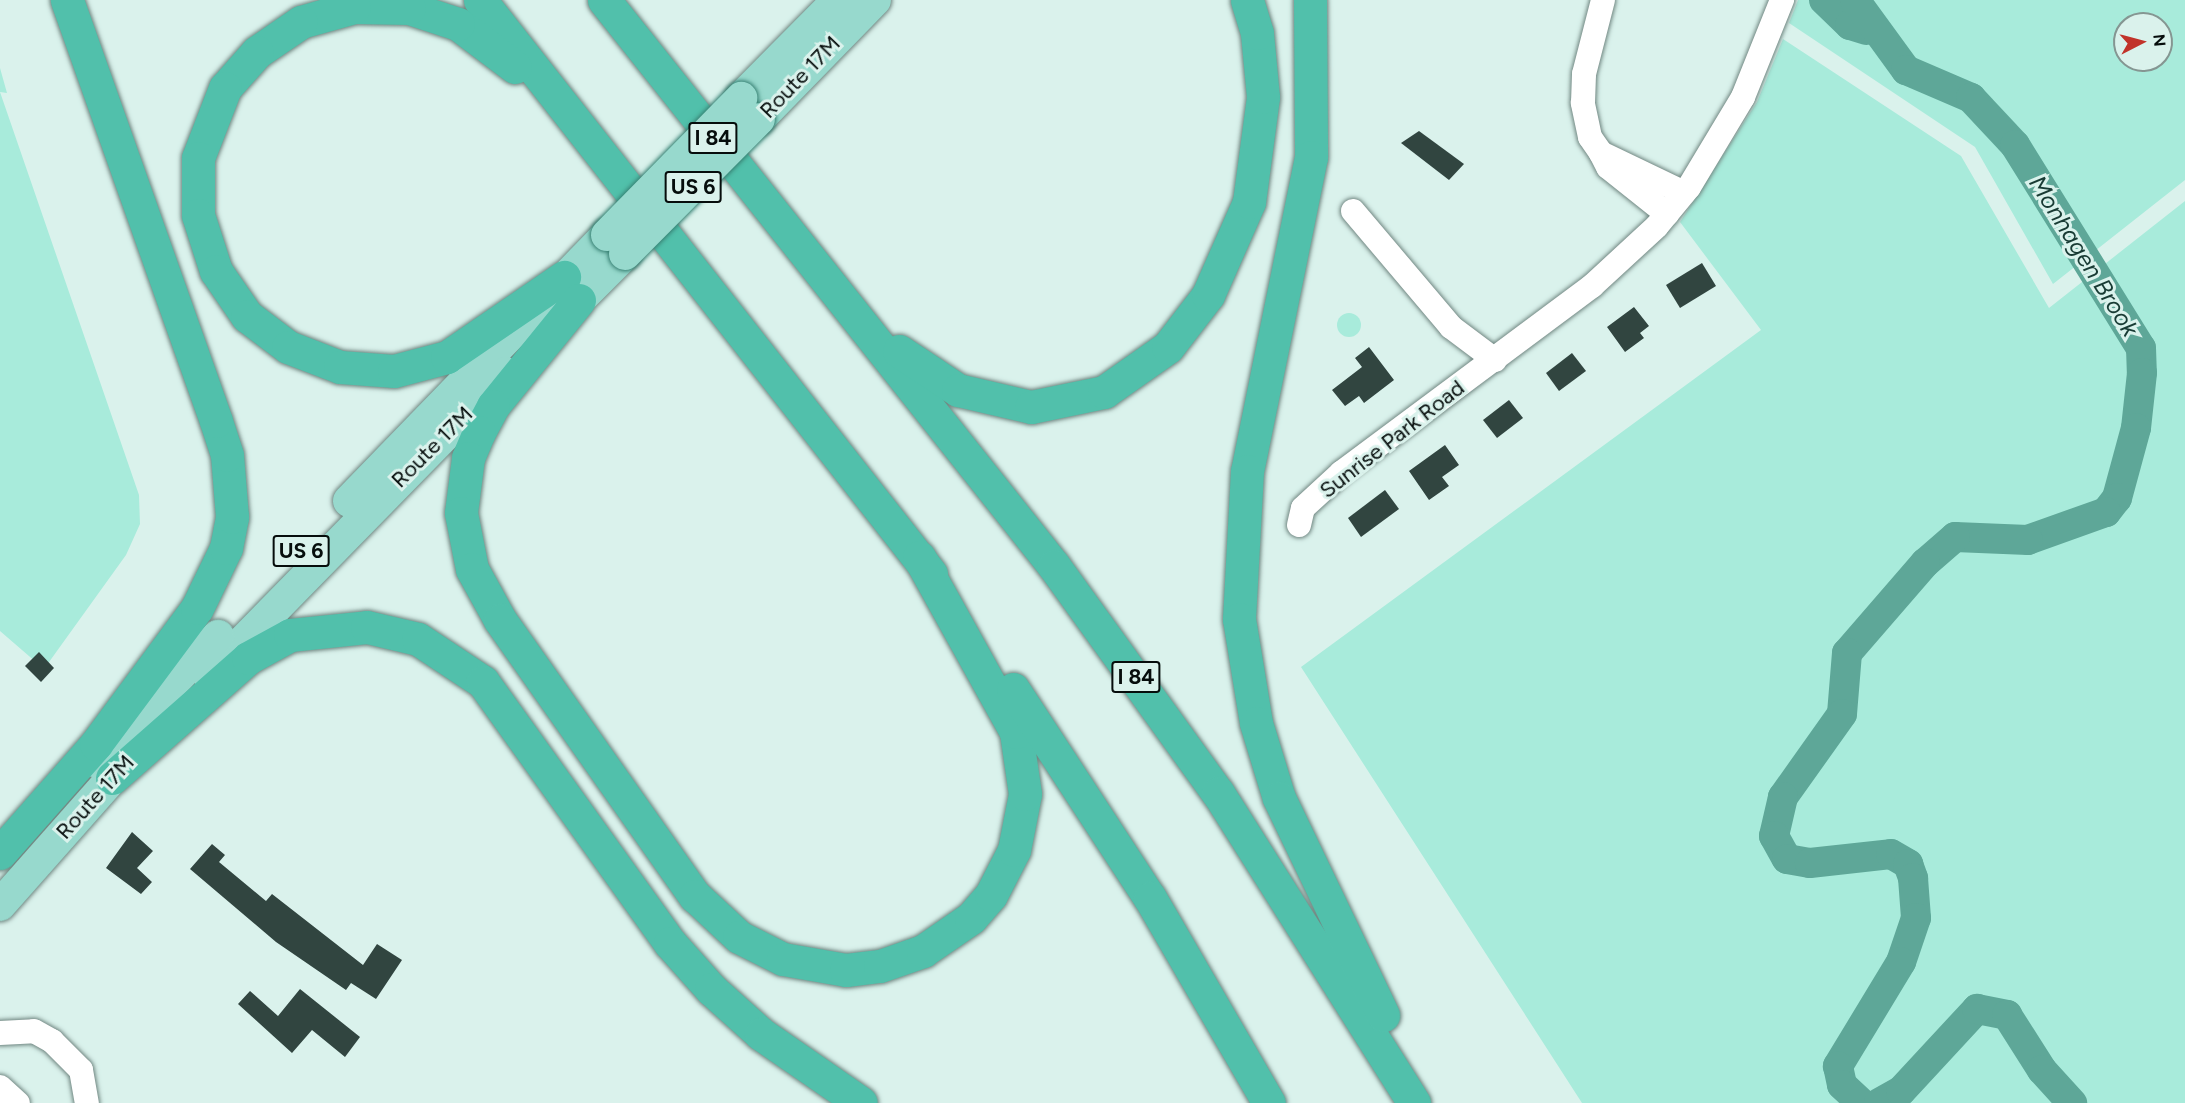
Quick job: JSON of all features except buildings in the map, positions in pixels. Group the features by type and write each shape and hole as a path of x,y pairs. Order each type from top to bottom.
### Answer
{"highway":[{"path":"0,853 96,744 168,651 215,577 232,517 230,475 216,421 67,0"},
{"path":"480,0 610,162 919,557 1070,772 1269,1103"},
{"name":"I 84","path":"604,0 823,276 1137,679 1277,882 1414,1103"},
{"path":"823,276 906,358 930,376 987,401 1056,405 1124,382 1189,322 1224,265 1249,202 1263,97 1257,33 1247,0"},
{"path":"1310,0 1311,157 1247,471 1239,547 1240,629 1256,723 1279,798 1426,1103"},
{"path":"572,288 472,344 419,367 366,371 313,359 247,315 216,271 198,215 198,158 204,131 229,82 277,36 328,13 383,6 433,14 482,38 610,162"},
{"path":"572,288 493,405 479,432 466,467 461,513 472,569 500,620 696,896 739,937 783,959 856,969 924,951 971,918 991,895 1014,850 1025,794 1016,732 919,557"},
{"path":"112,778 248,658 275,642 341,627 392,631 418,639 483,682 670,943 711,990 761,1034 861,1103"}],"main road":[{"name":"Route 17M","path":"750,109 838,0"},
{"name":"Route 17M","path":"0,872 112,746 750,109 875,0"},
{"name":"Route 17M","path":"0,905 112,778 572,288"}],"street":[{"path":"1603,0 1584,74 1583,103 1590,137 1608,167 1667,214"},
{"name":"Sunrise Park Road","path":"1299,525 1303,508 1341,473 1592,286 1667,214 1684,193 1743,97 1782,0"},
{"path":"1601,153 1684,193"},
{"name":"Sunrise Park Road","path":"1353,211 1451,327 1495,360"},
{"path":"0,1033 34,1031 52,1041 81,1070 87,1103"},
{"path":"0,1087 18,1103"}],"green space":[{"path":"1798,0 2185,0 2185,180 2053,284 1975,147 1789,23"},
{"path":"1783,39 1961,156 2049,308 2185,201 2185,1103 1582,1103 1301,667 1761,330 1680,222 1757,102"},
{"path":"0,68 7,93 0,92"},
{"path":"0,92 139,495 140,524 126,555 44,669 0,631"},
{"path":"1349,313 1357,317 1361,325 1357,333 1349,337 1341,333 1337,325 1341,317"}],"waterway":[{"path":"1824,0 1850,25 1866,30"},
{"name":"Monhagen Brook","path":"1855,0 1906,70 1971,98 2015,145 2141,348 2142,373 2136,428 2117,498 2106,512 2028,540 1955,537 1925,563 1847,653 1842,714 1783,797 1774,836 1787,859 1810,863 1891,854 1908,864 1913,878 1916,918 1901,962 1838,1066 1842,1085 1861,1103"},
{"name":"Monhagen Brook","path":"1879,1103 1901,1091 1977,1009 2007,1015 2042,1070 2072,1103"}]}
